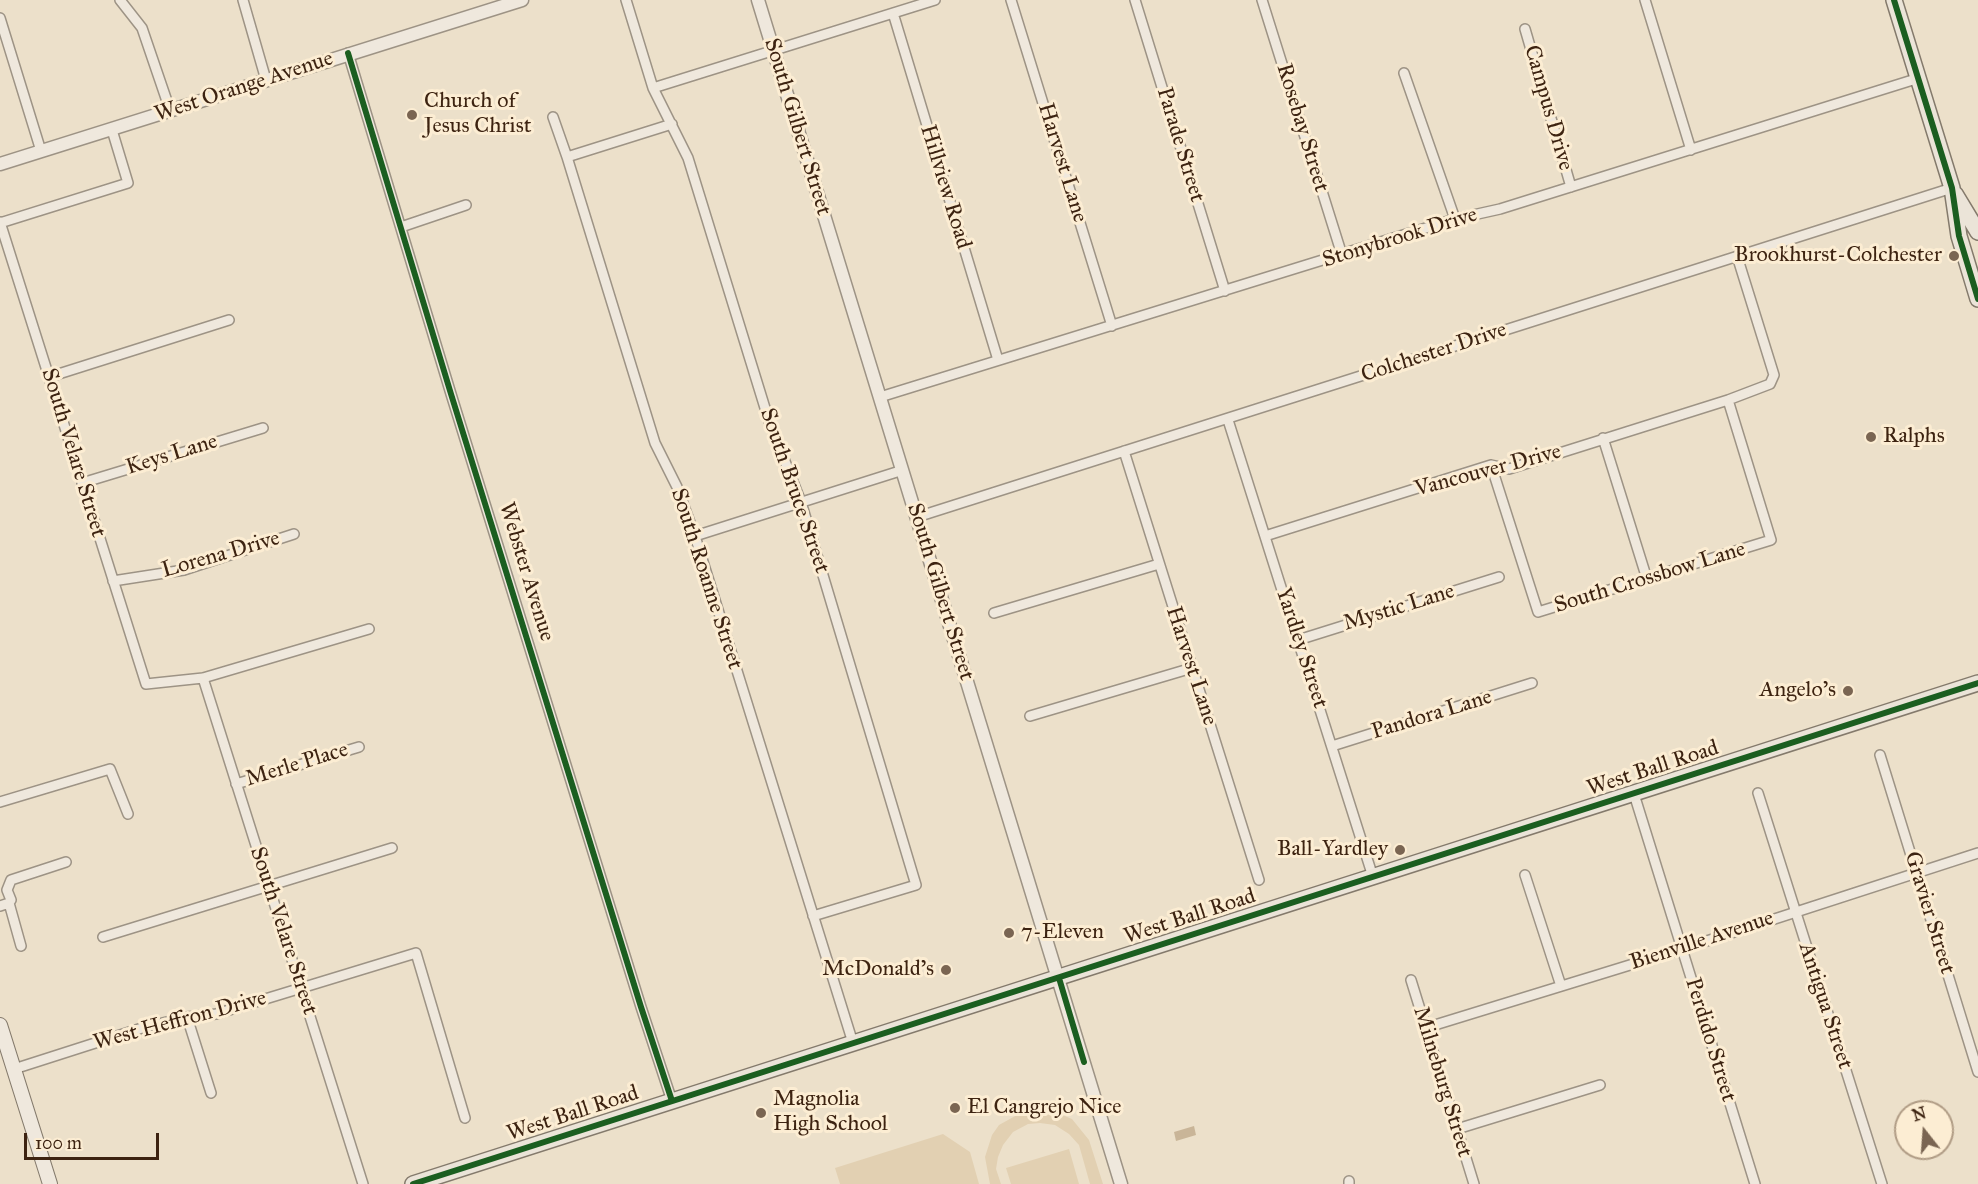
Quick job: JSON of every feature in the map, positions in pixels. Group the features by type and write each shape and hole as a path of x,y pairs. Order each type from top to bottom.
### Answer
{"main road":[{"path":"1894,0 1952,188 1959,236 1977,295"},
{"path":"1952,188 1978,232"},
{"name":"West Ball Road","path":"413,1184 1978,683"},
{"path":"0,1025 50,1184"}],"street":[{"path":"120,0 142,28 170,110"},
{"path":"243,0 266,80"},
{"name":"West Orange Avenue","path":"0,164 522,0"},
{"name":"South Bruce Street","path":"626,0 653,88 688,158 769,421 801,502 916,885 813,916"},
{"name":"South Gilbert Street","path":"758,0 1121,1184"},
{"path":"653,88 935,0"},
{"name":"Harvest Lane","path":"1011,0 1112,326"},
{"name":"Parade Street","path":"1135,0 1225,291"},
{"name":"Rosebay Street","path":"1262,0 1342,255"},
{"path":"1645,0 1691,150"},
{"name":"Hillview Road","path":"893,13 998,360"},
{"path":"0,18 41,152"},
{"name":"Campus Drive","path":"1525,29 1571,187"},
{"path":"0,53 10,50"},
{"name":"Webster Avenue","path":"348,53 638,1000 672,1101"},
{"path":"1404,73 1455,219"},
{"name":"Stonybrook Drive","path":"880,397 1455,219 1500,209 1919,78"},
{"name":"South Roanne Street","path":"553,117 656,443 677,487 695,536 854,1043"},
{"path":"567,157 672,124"},
{"path":"0,222 128,183 112,130"},
{"name":"Colchester Drive","path":"917,517 1952,188"},
{"path":"401,227 466,205"},
{"name":"South Velare Street","path":"0,222 146,684 203,678 363,1184"},
{"name":"Vancouver Drive","path":"1265,536 1491,465 1509,469 1728,400 1770,384 1774,375 1737,256"},
{"path":"49,376 229,320"},
{"name":"South Crossbow Lane","path":"1491,465 1538,612 1771,540 1728,400"},
{"name":"Yardley Street","path":"1228,420 1373,877"},
{"name":"Keys Lane","path":"82,483 263,428"},
{"path":"1603,438 1647,579"},
{"name":"Harvest Lane","path":"1124,451 1259,880"},
{"path":"695,536 903,470"},
{"name":"Lorena Drive","path":"113,582 184,570 294,534"},
{"path":"994,613 1159,564"},
{"name":"Mystic Lane","path":"1298,640 1499,577"},
{"path":"203,678 369,629"},
{"path":"1030,716 1192,669"},
{"name":"Pandora Lane","path":"1332,746 1532,683"},
{"name":"Merle Place","path":"236,784 359,747"},
{"name":"Gravier Street","path":"1880,755 1978,1072"},
{"path":"0,802 110,769 128,814"},
{"name":"Antigua Street","path":"1758,793 1882,1184"},
{"name":"Perdido Street","path":"1634,794 1755,1184"},
{"path":"103,937 392,848"},
{"name":"Bienville Avenue","path":"1425,1028 1682,949 1978,853"},
{"path":"21,946 4,904 11,900 7,890 11,880 66,862"},
{"path":"1525,874 1561,986"},
{"name":"West Heffron Drive","path":"14,1069 142,1028 187,1017 216,1014 416,953 465,1118"},
{"name":"Milneburg Street","path":"1411,981 1474,1184"},
{"path":"187,1017 211,1093"},
{"path":"1457,1129 1600,1085"}],"shaded area":[{"path":"1031,1110 1053,1111 1072,1119 1089,1140 1103,1184 1090,1184 1079,1145 1069,1134 1055,1125 1040,1123 1028,1124 1013,1132 1003,1145 998,1157 996,1169 1001,1184 990,1184 985,1157 992,1135 999,1125"},
{"path":"1194,1126 1196,1135 1176,1141 1174,1132"},
{"path":"943,1134 970,1152 979,1184 840,1184 835,1168"},
{"path":"1069,1149 1079,1184 1011,1184 1006,1168"}],"cycle path":[{"path":"1894,0 1952,188 1959,236 1978,299"},
{"path":"348,53 451,394 672,1101"},
{"path":"413,1184 1978,683"},
{"path":"1059,978 1084,1062"}],"place":[{"name":"Church of Jesus Christ","path":"412,115"},
{"name":"Brookhurst-Colchester","path":"1954,256"},
{"name":"Ralphs","path":"1871,437"},
{"name":"Angelo's","path":"1848,691"},
{"name":"Ball-Yardley","path":"1400,850"},
{"name":"7-Eleven","path":"1009,933"},
{"name":"McDonald's","path":"946,970"},
{"name":"El Cangrejo Nice","path":"955,1108"},
{"name":"Magnolia High School","path":"761,1113"}]}
